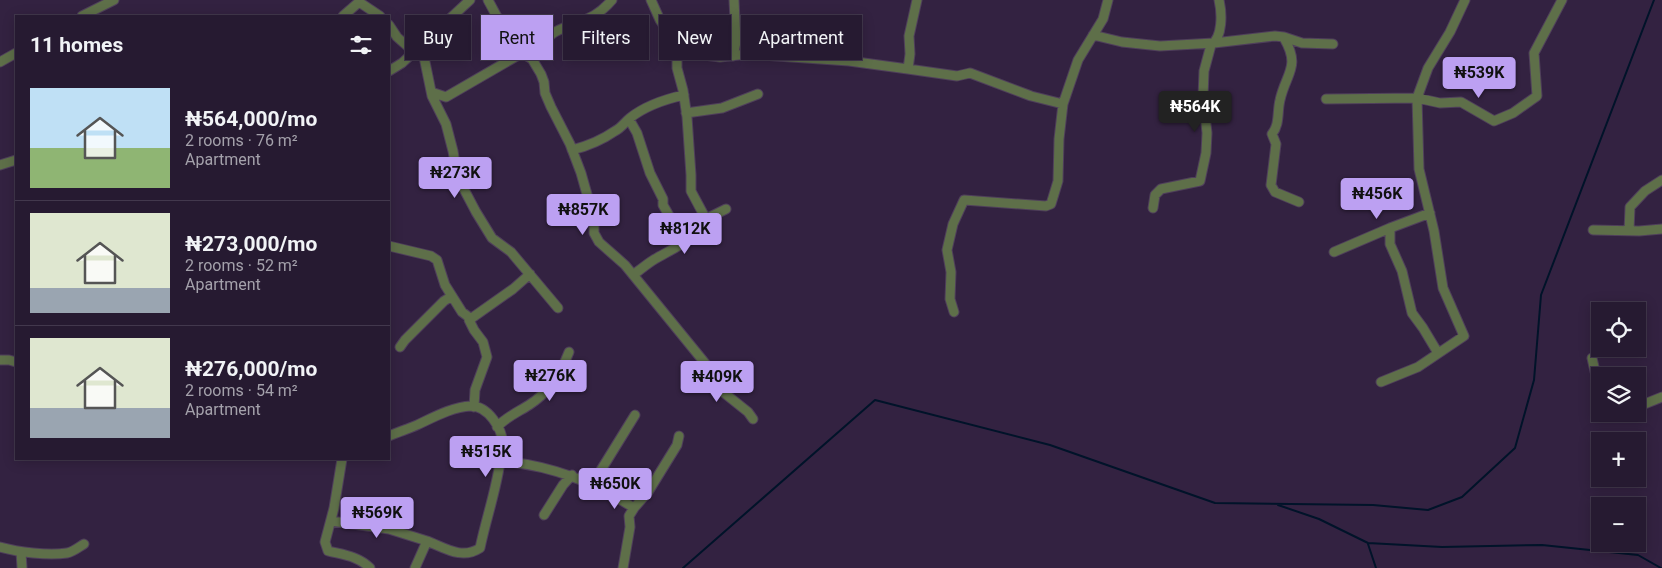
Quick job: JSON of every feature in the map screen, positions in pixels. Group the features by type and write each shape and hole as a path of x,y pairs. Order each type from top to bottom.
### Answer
{"street":[{"path":"84,15 114,0"},
{"path":"454,15 470,0"},
{"path":"488,0 496,15"},
{"path":"553,33 568,25 596,16 612,0"},
{"path":"651,0 677,51 677,68 684,95 686,113 691,191 706,219"},
{"path":"734,0 736,42 733,56 748,54 849,60 958,76 970,73 1031,96 1063,104"},
{"path":"908,69 910,54 909,36 917,0"},
{"path":"954,312 950,299 951,272 947,250 954,224 964,200 1046,206 1051,204 1058,181 1063,104 1078,60 1103,19 1108,0"},
{"path":"1153,208 1155,195 1161,189 1200,181 1206,153 1207,134 1203,97 1204,71 1211,45 1218,35 1221,15 1219,0"},
{"path":"1381,382 1418,367 1464,336 1443,288 1420,169 1417,98 1428,68 1450,32 1465,0"},
{"path":"1326,99 1417,98 1440,103 1461,102 1494,121 1513,112 1537,96 1534,53 1562,0"},
{"path":"344,15 360,1 379,15"},
{"path":"390,26 397,37 405,43"},
{"path":"1093,35 1122,42 1160,46 1270,37 1284,37 1302,43 1334,44"},
{"path":"1284,37 1290,47 1293,60 1280,100 1276,129 1272,134 1276,144 1271,185 1275,192 1299,202"},
{"path":"0,62 15,54"},
{"path":"390,70 406,60"},
{"path":"425,60 432,96 446,124 457,176 476,212 492,238 512,252 558,308"},
{"path":"432,96 434,93 446,97 510,60"},
{"path":"533,60 544,82 550,108 572,150 594,218 594,233 599,242 625,265 709,368 723,392 748,412 753,419"},
{"path":"686,113 722,108 758,94"},
{"path":"572,150 590,145 617,130 629,119 658,103 684,95"},
{"path":"629,119 650,173 663,199 663,204 671,219 673,231 681,244"},
{"path":"0,165 15,160"},
{"path":"1629,231 1630,207 1645,191 1662,180"},
{"path":"633,275 702,229 706,219 726,209"},
{"path":"1334,252 1430,213"},
{"path":"1390,228 1390,244 1402,271 1412,313 1424,328 1438,353"},
{"path":"1593,230 1629,231 1662,229"},
{"path":"390,246 431,256 437,260 445,285 462,312 470,318 474,330 483,342 487,356 475,390 474,407"},
{"path":"470,318 514,289 530,274"},
{"path":"400,348 405,340 444,301 452,296"},
{"path":"497,427 532,403 552,384 569,352"},
{"path":"1592,358 1594,367"},
{"path":"0,360 15,362"},
{"path":"1646,403 1662,397"},
{"path":"332,521 389,529 460,554 474,552 480,548 498,478 503,443 491,414 480,407 448,411 390,436"},
{"path":"591,483 635,415"},
{"path":"623,568 630,527 629,516 648,492 677,445 679,436"},
{"path":"342,460 332,521 325,542 328,550 363,561 370,568"},
{"path":"500,461 541,466 572,476 591,483 634,508"},
{"path":"544,515 563,485 572,476"},
{"path":"415,568 427,541"},
{"path":"0,547 21,552 68,553 84,544"},
{"path":"21,552 22,568"}],"waterway":[{"path":"683,568 875,400 1050,445 1215,503 1373,505 1428,510 1462,497 1515,448 1534,380 1541,295 1654,0"},
{"path":"1278,505 1319,519 1368,543 1442,547 1542,545 1638,555 1661,568"},
{"path":"1368,544 1376,568"}]}
